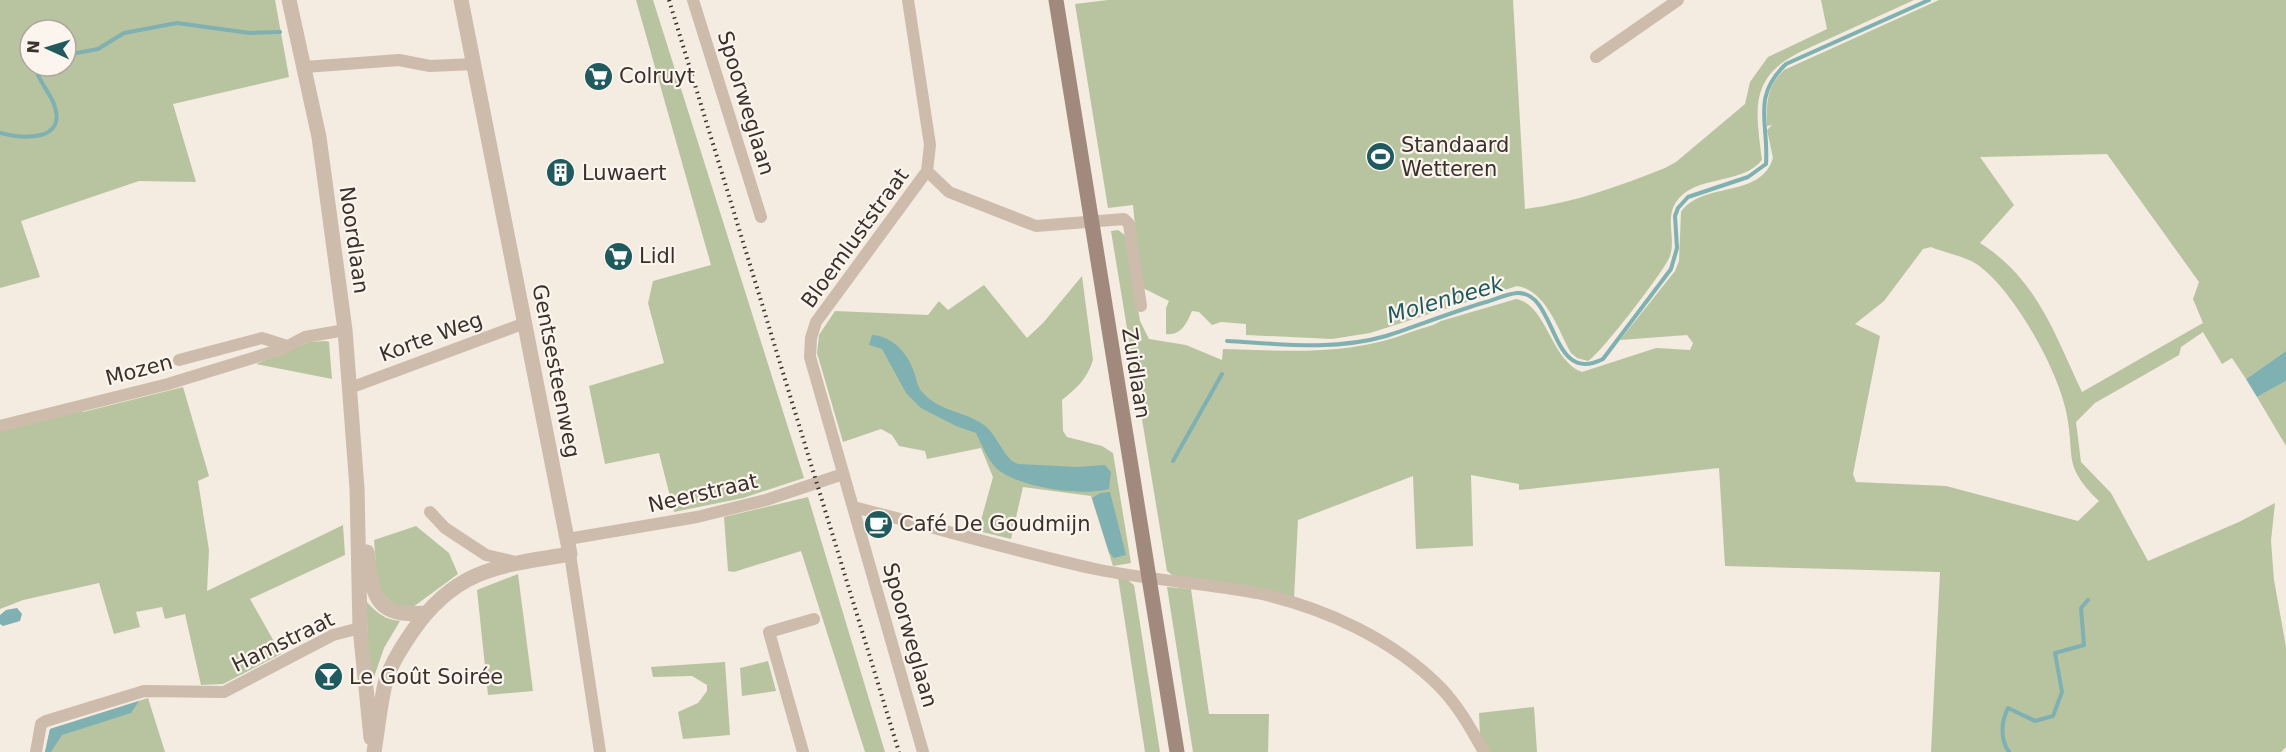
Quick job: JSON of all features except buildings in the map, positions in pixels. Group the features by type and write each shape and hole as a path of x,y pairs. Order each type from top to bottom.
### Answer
{"main road":[{"name":"Zuidlaan","path":"1056,0 1177,752"}],"street":[{"name":"Noordlaan","path":"290,0 319,137 345,330 357,488 360,628 373,752"},
{"name":"Gentsesteenweg","path":"461,0 569,547 600,752"},
{"name":"Spoorweglaan","path":"693,0 761,217"},
{"name":"Bloemluststraat","path":"810,357 811,338 816,322 927,171 930,145 908,0"},
{"path":"1596,57 1678,0"},
{"path":"305,67 399,60 430,66 474,64"},
{"path":"927,171 949,192 1036,226 1124,219 1129,224 1141,306"},
{"name":"Korte Weg","path":"350,388 525,323"},
{"name":"Mozen","path":"0,426 168,384 287,346 305,337 345,330"},
{"name":"Mozen","path":"179,360 262,338 287,346"},
{"name":"Spoorweglaan","path":"810,357 923,752"},
{"name":"Neerstraat","path":"569,547 766,500 843,474"},
{"name":"Noordlaan","path":"357,488 375,595 388,610 397,614 425,613"},
{"path":"853,507 1027,553 1149,579 1257,593 1292,602 1360,630 1404,659 1440,687 1461,712 1484,752"},
{"path":"430,512 446,528 486,555 520,563"},
{"name":"Noordlaan","path":"373,752 394,658 425,613 452,586 484,572 569,547"},
{"path":"803,752 770,632 814,619"},
{"name":"Hamstraat","path":"36,752 41,724 46,721 144,691 224,692 333,635 360,628"}],"green space":[{"path":"0,0 275,0 289,77 173,104 196,182 139,181 21,221 40,277 0,288"},
{"path":"636,0 653,0 804,478 743,498 674,512 659,453 605,464 589,386 664,363 648,303 653,281 711,265"},
{"path":"1108,0 1513,0 1525,209 1561,203 1596,193 1648,175 1676,162 1745,104 1750,82 1768,57 1827,29 1821,0 1914,0 1800,52 1783,62 1771,73 1759,97 1758,126 1762,160 1742,174 1694,187 1676,202 1671,215 1672,249 1666,264 1617,329 1588,361 1577,358 1571,353 1550,312 1536,295 1517,286 1370,333 1332,339 1246,335 1246,324 1221,322 1212,325 1199,312 1192,311 1180,331 1166,334 1166,308 1169,301 1141,287 1133,205 1108,208 1075,4"},
{"path":"1939,0 2286,0 2286,351 2246,379 2232,358 2222,364 2203,332 2181,347 2179,355 2095,403 2076,422 2081,462 2111,493 2148,561 2239,522 2275,503 2271,541 2274,580 2286,647 2286,747 2281,752 1931,752 1940,572 1725,566 1719,468 1519,490 1519,484 1471,475 1473,546 1416,549 1413,476 1298,520 1294,598 1172,575 1167,571 1111,231 1118,230 1126,236 1140,321 1149,339 1186,345 1222,360 1223,349 1318,350 1364,345 1388,340 1441,321 1516,299 1526,303 1535,311 1563,356 1571,366 1582,372 1656,348 1690,350 1693,343 1687,335 1620,340 1675,271 1679,261 1681,212 1690,202 1703,196 1744,185 1757,179 1766,171 1773,158 1767,130 1772,125 1767,126 1767,102 1774,82 1784,70","holes":["2107,154 2199,282 2193,299 2203,323 2082,392 2052,328 2030,290 2000,257 1980,243 2014,205 1980,157","1931,247 1973,262 1992,277 2019,311 2044,353 2054,374 2066,411 2074,468 2079,478 2099,501 2078,521 1946,486 1856,482 1853,474 1880,336 1855,324 1884,301 1923,249"]},
{"path":"1082,276 1093,360 1081,383 1062,400 1063,431 1067,437 1102,446 1113,453 1131,563 1113,566 1091,496 1023,487 1011,539 978,531 993,477 981,448 927,459 925,451 899,446 892,435 881,429 843,442 817,353 819,335 835,311 928,315 939,301 948,310 984,285 1027,338 1043,323"},
{"path":"309,342 329,342 332,379 256,364"},
{"path":"2286,381 2286,446 2257,397"},
{"path":"183,387 209,476 198,481 209,550 207,591 343,525 345,555 250,599 281,654 223,684 201,685 185,614 165,619 162,607 136,612 140,627 114,634 99,583 23,600 0,609 0,426 78,406 83,412"},
{"path":"808,497 885,752 865,752 801,551 734,572 728,571 724,517"},
{"path":"416,526 449,553 458,574 413,607 400,609 378,591 374,540"},
{"path":"518,574 533,691 488,695 477,590"},
{"path":"1118,577 1125,578 1134,585 1160,752 1145,752"},
{"path":"1167,587 1191,589 1209,714 1269,714 1268,752 1193,752"},
{"path":"366,601 381,615 400,621 384,648 374,677 370,678"},
{"path":"768,661 776,691 742,696 740,668"},
{"path":"725,662 730,735 683,739 678,712 698,703 707,691 707,685 692,676 653,677 651,667"},
{"path":"148,698 165,752 45,752 50,729"},
{"path":"1534,707 1537,752 1489,752 1480,736 1479,713"}],"water":[{"path":"872,335 892,342 903,352 908,358 923,393 937,404 984,425 1012,461 1018,464 1078,467 1105,465 1111,472 1109,489 1083,492 1051,489 1020,481 997,469 990,461 976,433 956,426 921,408 906,393 882,349 869,345"},
{"path":"2286,351 2286,381 2257,397 2246,379"},
{"path":"1110,492 1126,555 1114,558 1109,552 1092,498 1100,493"},
{"path":"17,608 22,614 20,621 3,626 0,624 0,615 6,610"},
{"path":"139,701 131,713 62,735 51,752 45,752 50,729"}],"waterway":[{"name":"Molenbeek","path":"1227,341 1287,345 1347,344 1366,341 1517,293 1530,296 1540,306 1563,350 1573,360 1585,364 1603,359 1671,269 1677,248 1675,216 1678,208 1688,197 1748,177 1766,164 1765,99 1775,76 1786,64 1929,0"},
{"name":"Molenbeek","path":"78,53 98,49 124,33 177,23 250,33 280,32"},
{"name":"Molenbeek","path":"0,133 20,136 41,135 55,125 57,116 54,104 40,78"},
{"name":"Molenbeek","path":"1173,461 1222,374"},
{"path":"2009,752 2002,730 2008,708 2035,721 2053,716 2062,692 2055,653 2084,645 2081,608 2088,600"}],"railway":[{"path":"669,0 899,752"}],"place":[{"name":"Colruyt","path":"598,76"},
{"name":"Standaard Wetteren","path":"1380,157"},
{"name":"Luwaert","path":"561,173"},
{"name":"Lidl","path":"618,256"},
{"name":"Café De Goudmijn","path":"878,524"},
{"name":"Le Goût Soirée","path":"328,677"}]}
